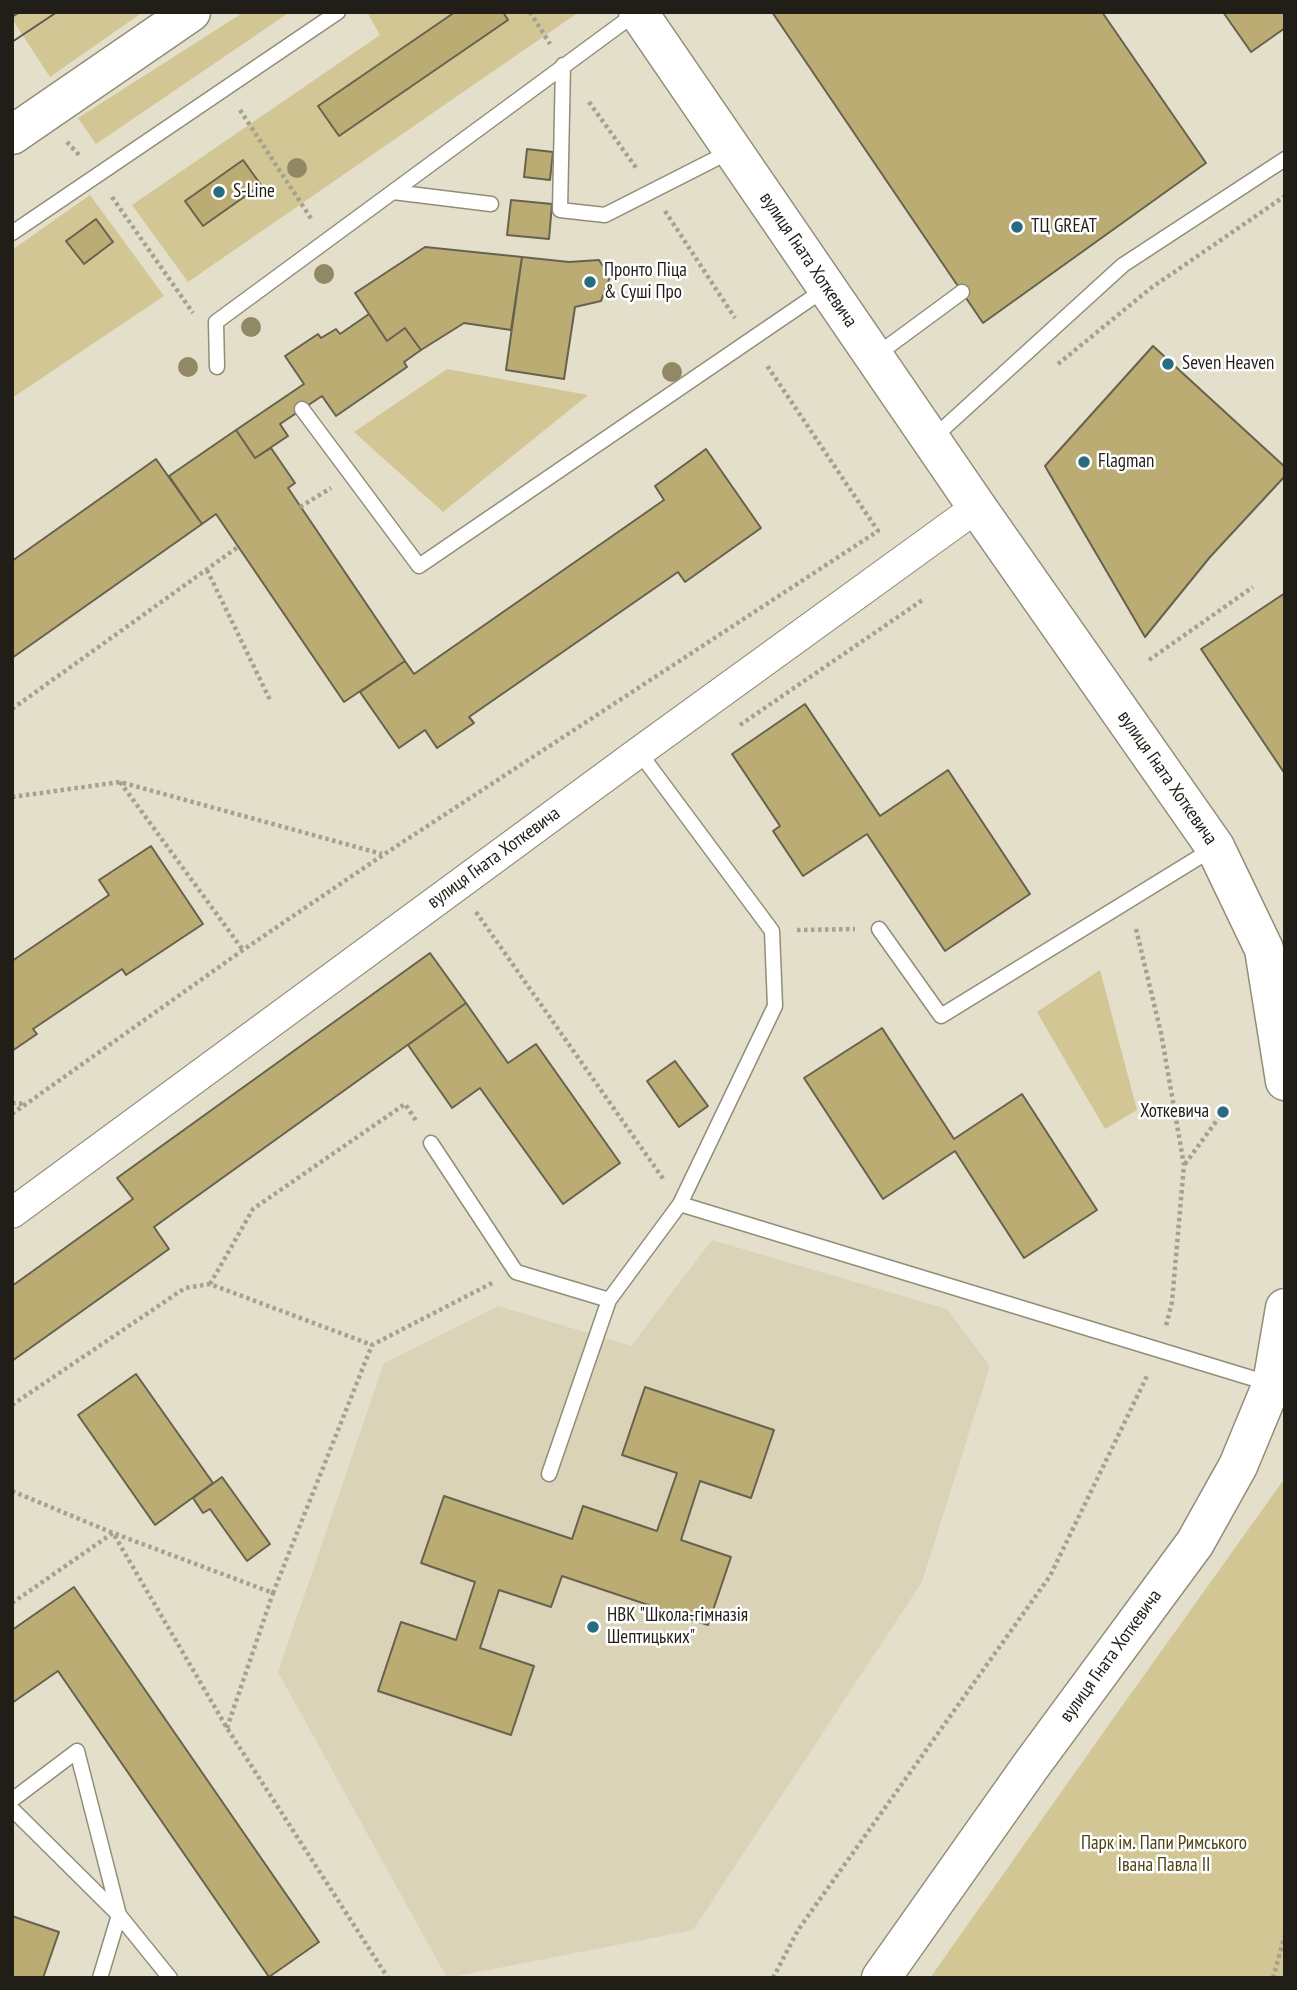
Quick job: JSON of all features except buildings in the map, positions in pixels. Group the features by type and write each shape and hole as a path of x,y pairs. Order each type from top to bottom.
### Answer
{"street":[{"path":"12,135 191,12"},
{"name":"вулиця Гната Хоткевича","path":"638,12 977,507 1215,847 1269,950 1285,1081"},
{"name":"вулиця Гната Хоткевича","path":"12,1213 977,507"},
{"name":"вулиця Гната Хоткевича","path":"881,1978 1030,1766 1195,1543 1238,1466 1272,1384 1285,1308"}],"lane":[{"path":"12,233 338,12"},
{"path":"217,367 216,321 638,12"},
{"path":"563,65 560,210 605,215 734,150"},
{"path":"931,440 1123,265 1285,159"},
{"path":"393,192 491,204"},
{"path":"302,410 419,566 827,288"},
{"path":"874,356 962,292"},
{"path":"549,1474 609,1300 680,1204 775,1006 772,931 639,752"},
{"path":"880,929 941,1016 1215,847"},
{"path":"431,1143 516,1272 609,1300"},
{"path":"680,1204 1272,1384"},
{"path":"12,1800 77,1751 120,1915 100,1978"},
{"path":"12,1809 120,1915 170,1978"}],"path":[{"path":"530,12 552,48"},
{"path":"226,89 326,241"},
{"path":"59,133 82,159"},
{"path":"110,193 190,312 216,321"},
{"path":"1151,288 1285,196"},
{"path":"12,1114 243,950 383,855 878,531 766,364"},
{"path":"12,709 239,547"},
{"path":"207,570 271,702"},
{"path":"1149,660 1253,587"},
{"path":"12,797 120,782 383,855"},
{"path":"120,782 243,950"},
{"path":"459,884 472,907 680,1204"},
{"path":"772,931 880,929"},
{"path":"1136,929 1161,1033 1184,1165 1172,1302"},
{"path":"12,1103 27,1104"},
{"path":"210,1284 253,1209 405,1104 431,1143"},
{"path":"1184,1165 1223,1112"},
{"path":"227,1728 273,1593 372,1345 516,1272"},
{"path":"12,1405 185,1287 210,1284 372,1345"},
{"path":"773,1978 798,1930 1050,1576 1160,1350"},
{"path":"12,1491 113,1533 273,1593"},
{"path":"12,1603 113,1533"},
{"path":"113,1533 227,1728 388,1978"},
{"path":"1273,1978 1285,1936"}],"shaded area":[{"name":"НВК \"Школа-гімназія Шептицьких\"","path":"712,1240 947,1309 990,1366 922,1582 693,1930 447,1978 278,1672 384,1363 498,1306 631,1346"}],"green space":[{"path":"12,12 143,12 50,77 12,19"},
{"path":"244,12 290,12 96,144 78,118"},
{"path":"367,12 579,12 188,282 132,205 380,35"},
{"path":"90,195 164,296 12,398 12,250"},
{"path":"447,369 588,395 443,512 354,432"},
{"path":"1100,970 1137,1110 1105,1129 1037,1012"},
{"name":"Парк ім. Папи Римського Івана Павла ІІ","path":"1285,1478 1285,1978 930,1978 1105,1730"}],"tram line":[{"path":"12,17 20,12"},
{"path":"12,42 57,12"}],"place":[{"name":"S-Line","path":"219,192"},
{"name":"ТЦ GREAT","path":"1017,227"},
{"name":"Пронто Піца & Суші Про","path":"590,282"},
{"name":"Seven Heaven","path":"1168,364"},
{"name":"Flagman","path":"1084,462"},
{"name":"Хоткевича","path":"1223,1112"},
{"name":"НВК \"Школа-гімназія Шептицьких\"","path":"593,1627"}]}
